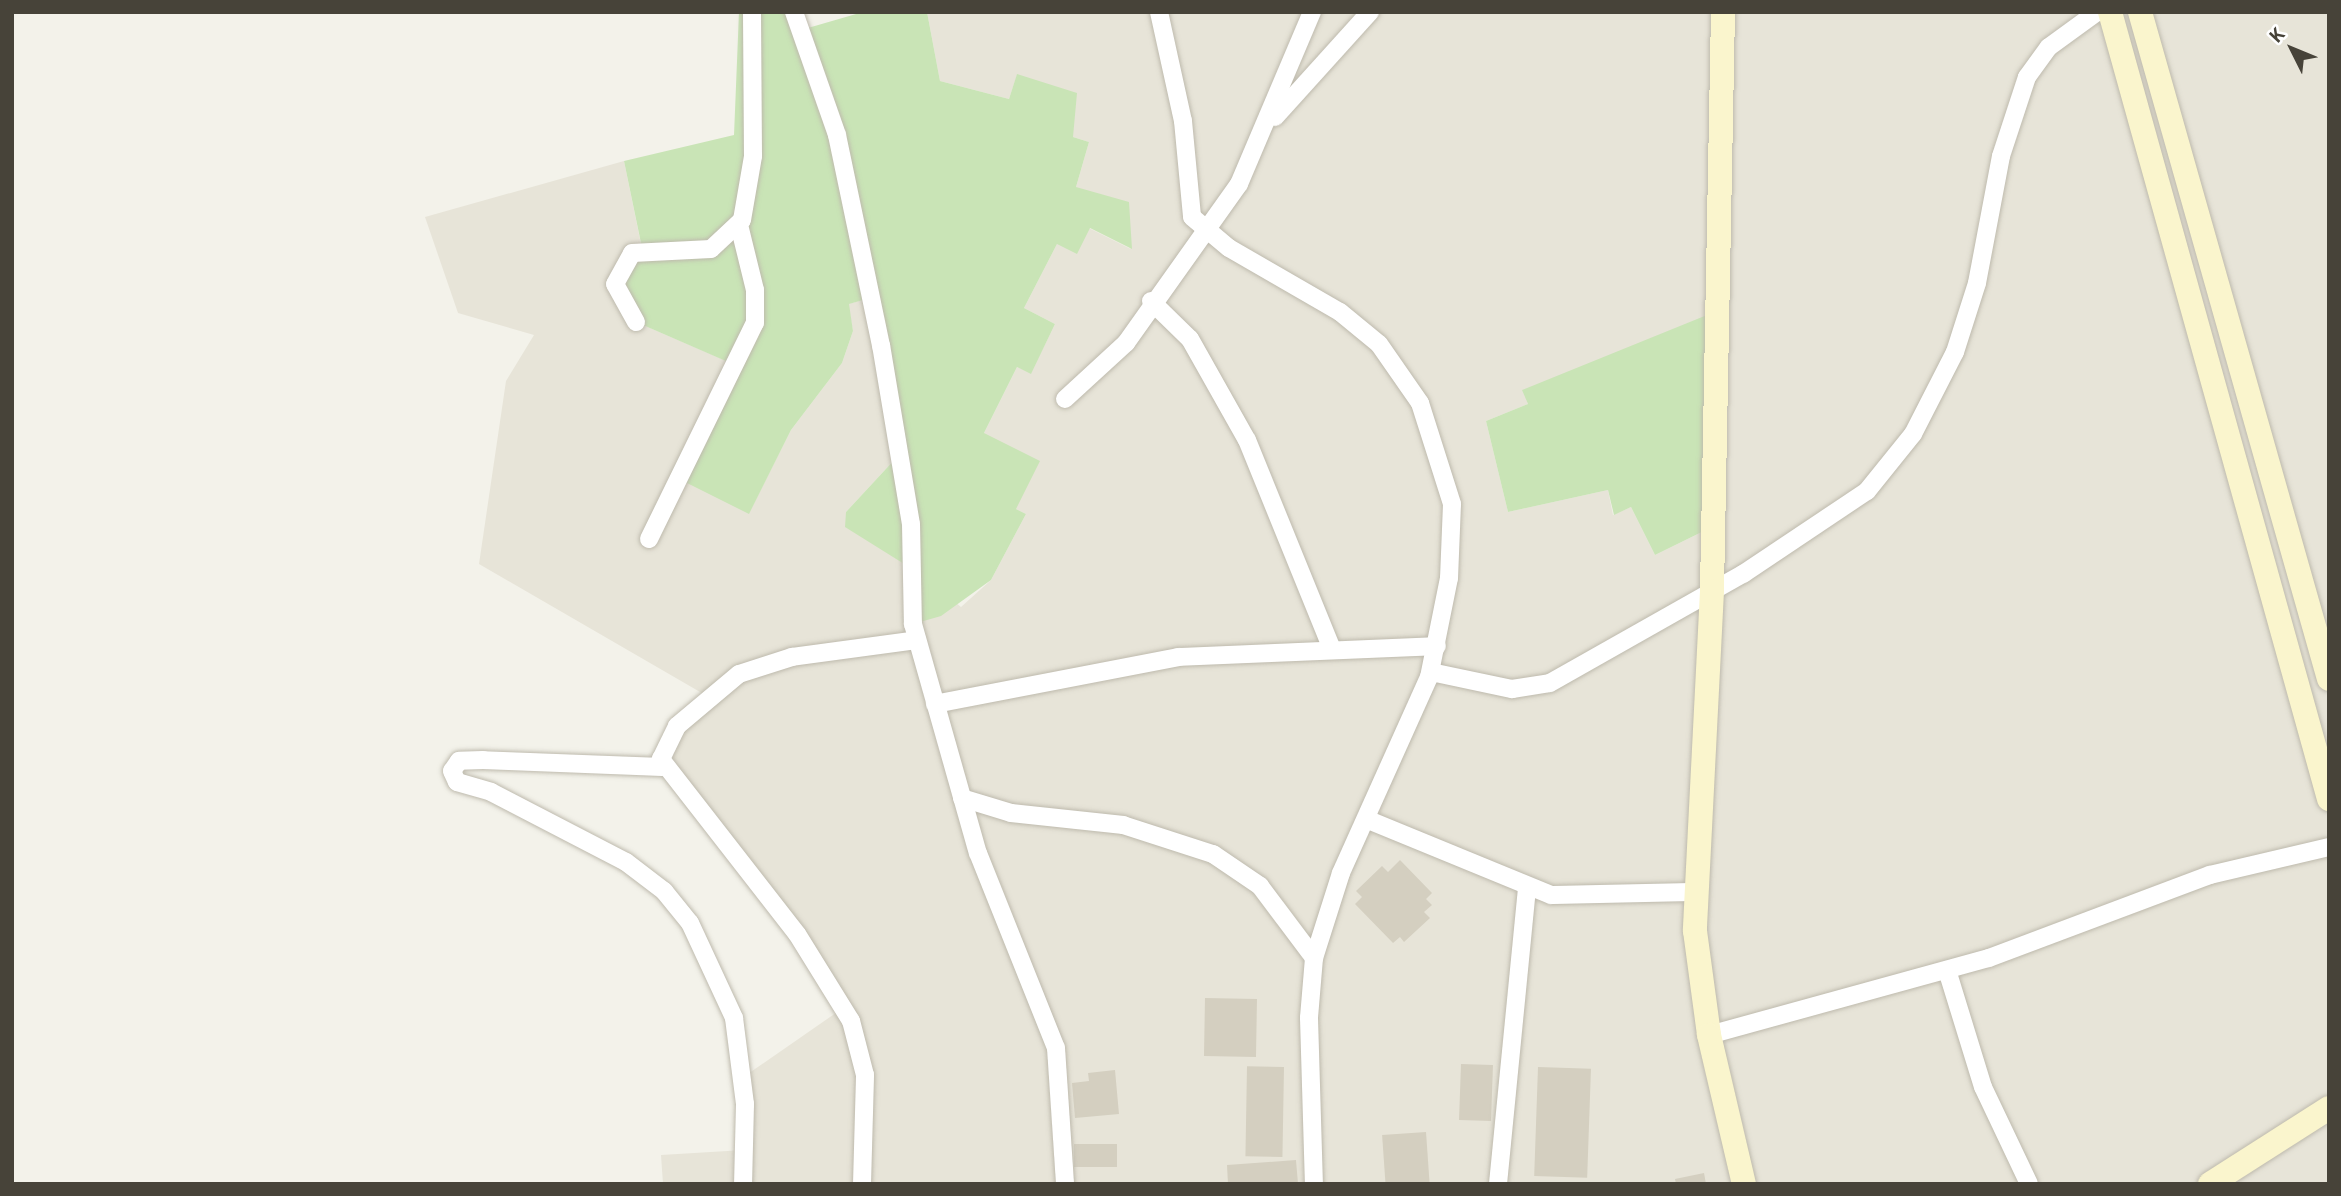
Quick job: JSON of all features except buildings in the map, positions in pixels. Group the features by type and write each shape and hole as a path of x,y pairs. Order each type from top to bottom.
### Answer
{"main road":[{"path":"1723,12 1712,325 1712,591 1694,892 1709,1035 1744,1184"},
{"path":"2110,12 2329,799"},
{"path":"2140,12 2329,679"},
{"path":"2212,1183 2329,1108"}],"street":[{"path":"649,539 755,323 755,290 739,225 752,156 752,12"},
{"path":"794,12 837,135 881,345 911,524 908,588 917,640 962,798 1056,1048 1065,1184"},
{"path":"1159,12 1183,121 1186,198 1205,230 1360,327 1413,392 1452,504 1453,546 1431,672 1366,819 1314,958 1314,1184"},
{"path":"1065,399 1115,356 1151,301 1239,184 1266,128 1312,12"},
{"path":"1266,128 1319,61 1370,12"},
{"path":"1431,672 1512,689 1550,683 1712,591 1850,506 1913,434 1967,320 2001,156 2027,77 2049,47 2097,12"},
{"path":"636,322 615,284 632,253 711,249 739,225"},
{"path":"1151,301 1189,339 1247,440 1332,649"},
{"path":"862,1184 865,1076 851,1021 797,934 662,767 665,743 677,726 738,674 792,657 917,640"},
{"path":"935,704 1133,663 1332,649 1437,646"},
{"path":"662,767 483,760 459,761 452,771 457,782 491,792 626,862 664,891 690,923 734,1018 745,1104 743,1184"},
{"path":"962,798 1011,813 1123,825 1213,854 1260,886 1314,958"},
{"path":"1366,819 1527,887 1572,897 1694,892"},
{"path":"1709,1035 1947,970 2210,875 2329,847"},
{"path":"1498,1184 1527,887"},
{"path":"1947,970 1983,1087 2028,1184"}],"shaded area":[{"path":"927,12 2329,12 2329,1184 663,1184 661,1155 744,1150 742,1078 843,1008 661,759 707,696 479,564 506,381 534,335 458,313 425,217 624,161 642,249 636,322 736,365 749,513 791,430 842,363 853,331 848,304 870,298 897,457 846,512 961,607 991,580 1026,514 1016,509 984,433 1017,367 1031,373 1055,324 1024,308 1057,244 1089,228 1131,249 1076,187 1089,142 1073,137 1017,75 1009,99 940,81","holes":["1523,390 1712,527 1655,555 1631,507 1613,515 1608,490 1508,512 1486,421 1528,404"]}],"green space":[{"path":"739,12 794,12 801,30 863,12 927,12 940,81 1009,99 1017,74 1077,93 1073,137 1089,142 1076,187 1129,202 1132,249 1090,228 1077,254 1057,244 1024,308 1055,324 1031,374 1017,367 984,433 1040,461 1016,509 1026,514 991,580 941,616 913,624 909,567 845,527 846,512 897,457 870,298 849,304 853,331 842,363 791,430 749,514 679,479 735,365 636,322 616,273 642,248 624,161 734,135"},
{"path":"1712,313 1712,527 1655,555 1631,507 1614,515 1608,490 1508,512 1486,421 1528,404 1522,390"}]}
